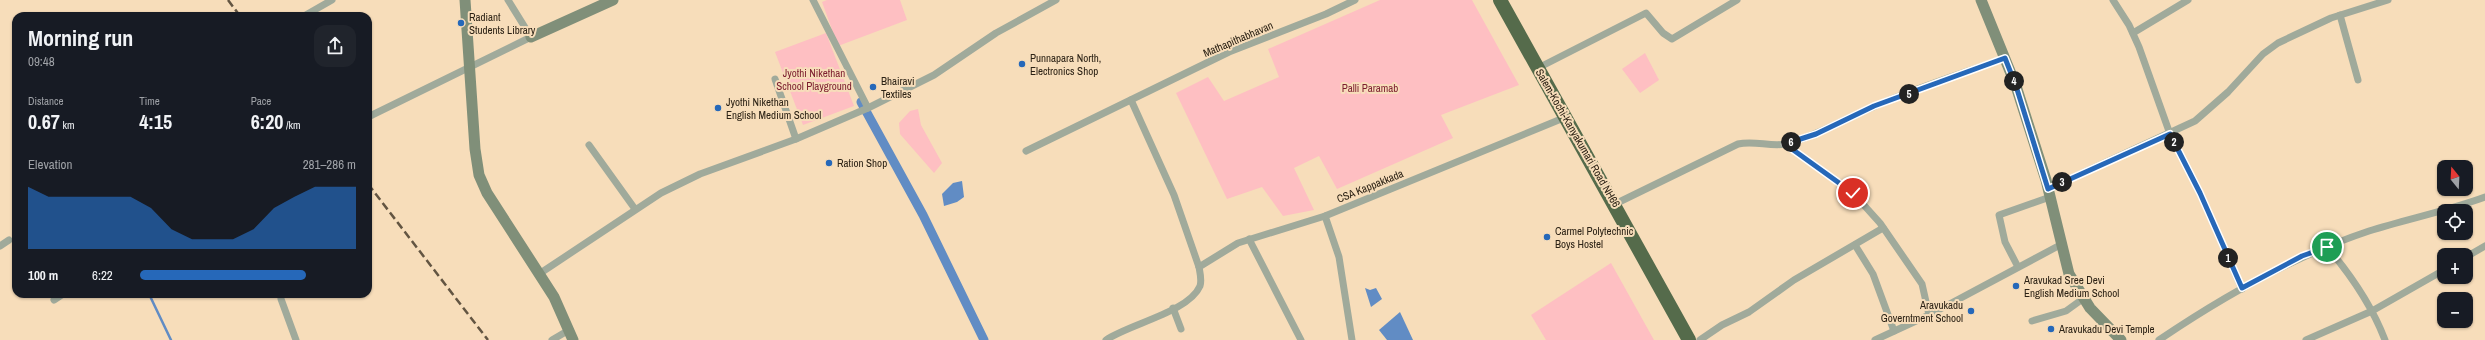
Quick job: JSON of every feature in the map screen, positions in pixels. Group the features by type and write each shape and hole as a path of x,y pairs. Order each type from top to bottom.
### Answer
{"highway":[{"name":"Salem-Kochi-Kanyakumari Road NH66","path":"1500,0 1615,204 1689,340"}],"main road":[{"path":"465,0 468,68 479,175 487,193 554,298 571,335"},
{"path":"530,37 614,0"},
{"path":"1981,0 2016,86 2049,193 2069,274 2084,298 2121,340"}],"street":[{"path":"311,12 332,0"},
{"path":"372,115 530,37 508,0"},
{"path":"813,0 865,109"},
{"path":"539,274 661,193 700,174 796,139 865,109 934,75 1044,3 1056,0"},
{"name":"Mathapithabhavan","path":"1026,151 1229,52 1326,14 1355,0"},
{"path":"1538,68 1646,13 1663,33 1672,39 1737,0"},
{"path":"2113,0 2133,33 2170,134 2200,193 2242,288"},
{"path":"2133,33 2188,0"},
{"path":"2018,267 2005,242 1999,215 2049,193 2195,121 2208,111 2269,49 2314,25 2374,2 2388,0"},
{"path":"2340,15 2358,80"},
{"path":"1615,204 1738,144 1749,142 1785,144 1816,134 1874,106 2005,58"},
{"path":"775,79 796,139"},
{"path":"1106,340 1173,308 1189,298 1198,289 1201,279 1199,267 1174,195 1131,100"},
{"name":"CSA Kappakkada","path":"1199,267 1238,243 1324,216 1549,126 1566,117"},
{"path":"1785,144 1853,193 1883,228 1922,284 1928,315"},
{"path":"589,145 635,209"},
{"path":"2159,340 2242,288 2302,256 2368,231 2485,197"},
{"path":"1324,216 1339,257 1352,340"},
{"path":"1700,340 1722,325 1749,312 1794,280 1883,228"},
{"path":"1249,239 1301,340"},
{"path":"0,246 8,240"},
{"path":"1876,340 1928,315 2062,244"},
{"path":"1855,245 1873,274 1894,331"},
{"path":"2473,253 2485,246"},
{"path":"2327,247 2345,267 2372,311 2385,340"},
{"path":"2306,340 2372,311 2437,274"},
{"path":"2032,321 2066,311 2084,298"},
{"path":"281,299 296,340"},
{"path":"1173,308 1181,329"},
{"path":"552,340 571,335"}],"green space":[{"name":"Jyothi Nikethan School Playground","path":"827,0 900,0 907,20 838,46 822,2"},
{"name":"Palli Paramab","path":"1380,0 1472,0 1519,85 1441,115 1453,138 1337,189 1319,156 1294,168 1314,210 1283,216 1262,187 1227,199 1176,93 1208,77 1224,101 1279,77 1268,49"},
{"name":"Jyothi Nikethan School Playground","path":"826,33 854,106 803,125 775,52"},
{"path":"1645,53 1659,80 1640,93 1622,69"},
{"path":"918,109 921,125 942,163 934,173 900,134 899,123 910,111"},
{"path":"1611,263 1654,340 1546,340 1531,315"}],"water":[{"path":"962,181 964,197 957,202 944,206 942,194 953,183"},
{"path":"1365,288 1370,290 1376,288 1382,299 1371,307"},
{"path":"1400,312 1413,340 1387,340 1379,330"}],"waterway":[{"path":"861,102 923,215 984,340"},
{"path":"151,298 171,340"}],"railway":[{"path":"228,0 237,12"},
{"path":"372,189 488,340"}],"place":[{"name":"Radiant Students Library","path":"461,23"},
{"name":"Punnapara North, Electronics Shop","path":"1022,64"},
{"name":"Bhairavi Textiles","path":"873,87"},
{"name":"Jyothi Nikethan English Medium School","path":"718,108"},
{"name":"Ration Shop","path":"829,163"},
{"name":"Carmel Polytechnic Boys Hostel","path":"1547,237"},
{"name":"Aravukad Sree Devi English Medium School","path":"2016,286"},
{"name":"Aravukadu Governtment School","path":"1971,311"},
{"name":"Aravukadu Devi Temple","path":"2051,329"}],"route":[{"path":"1853,193 1840,182 1785,144 1816,134 1874,106 2005,58 2016,86 2048,189 2170,134 2200,193 2242,288 2302,256 2327,247"}]}
